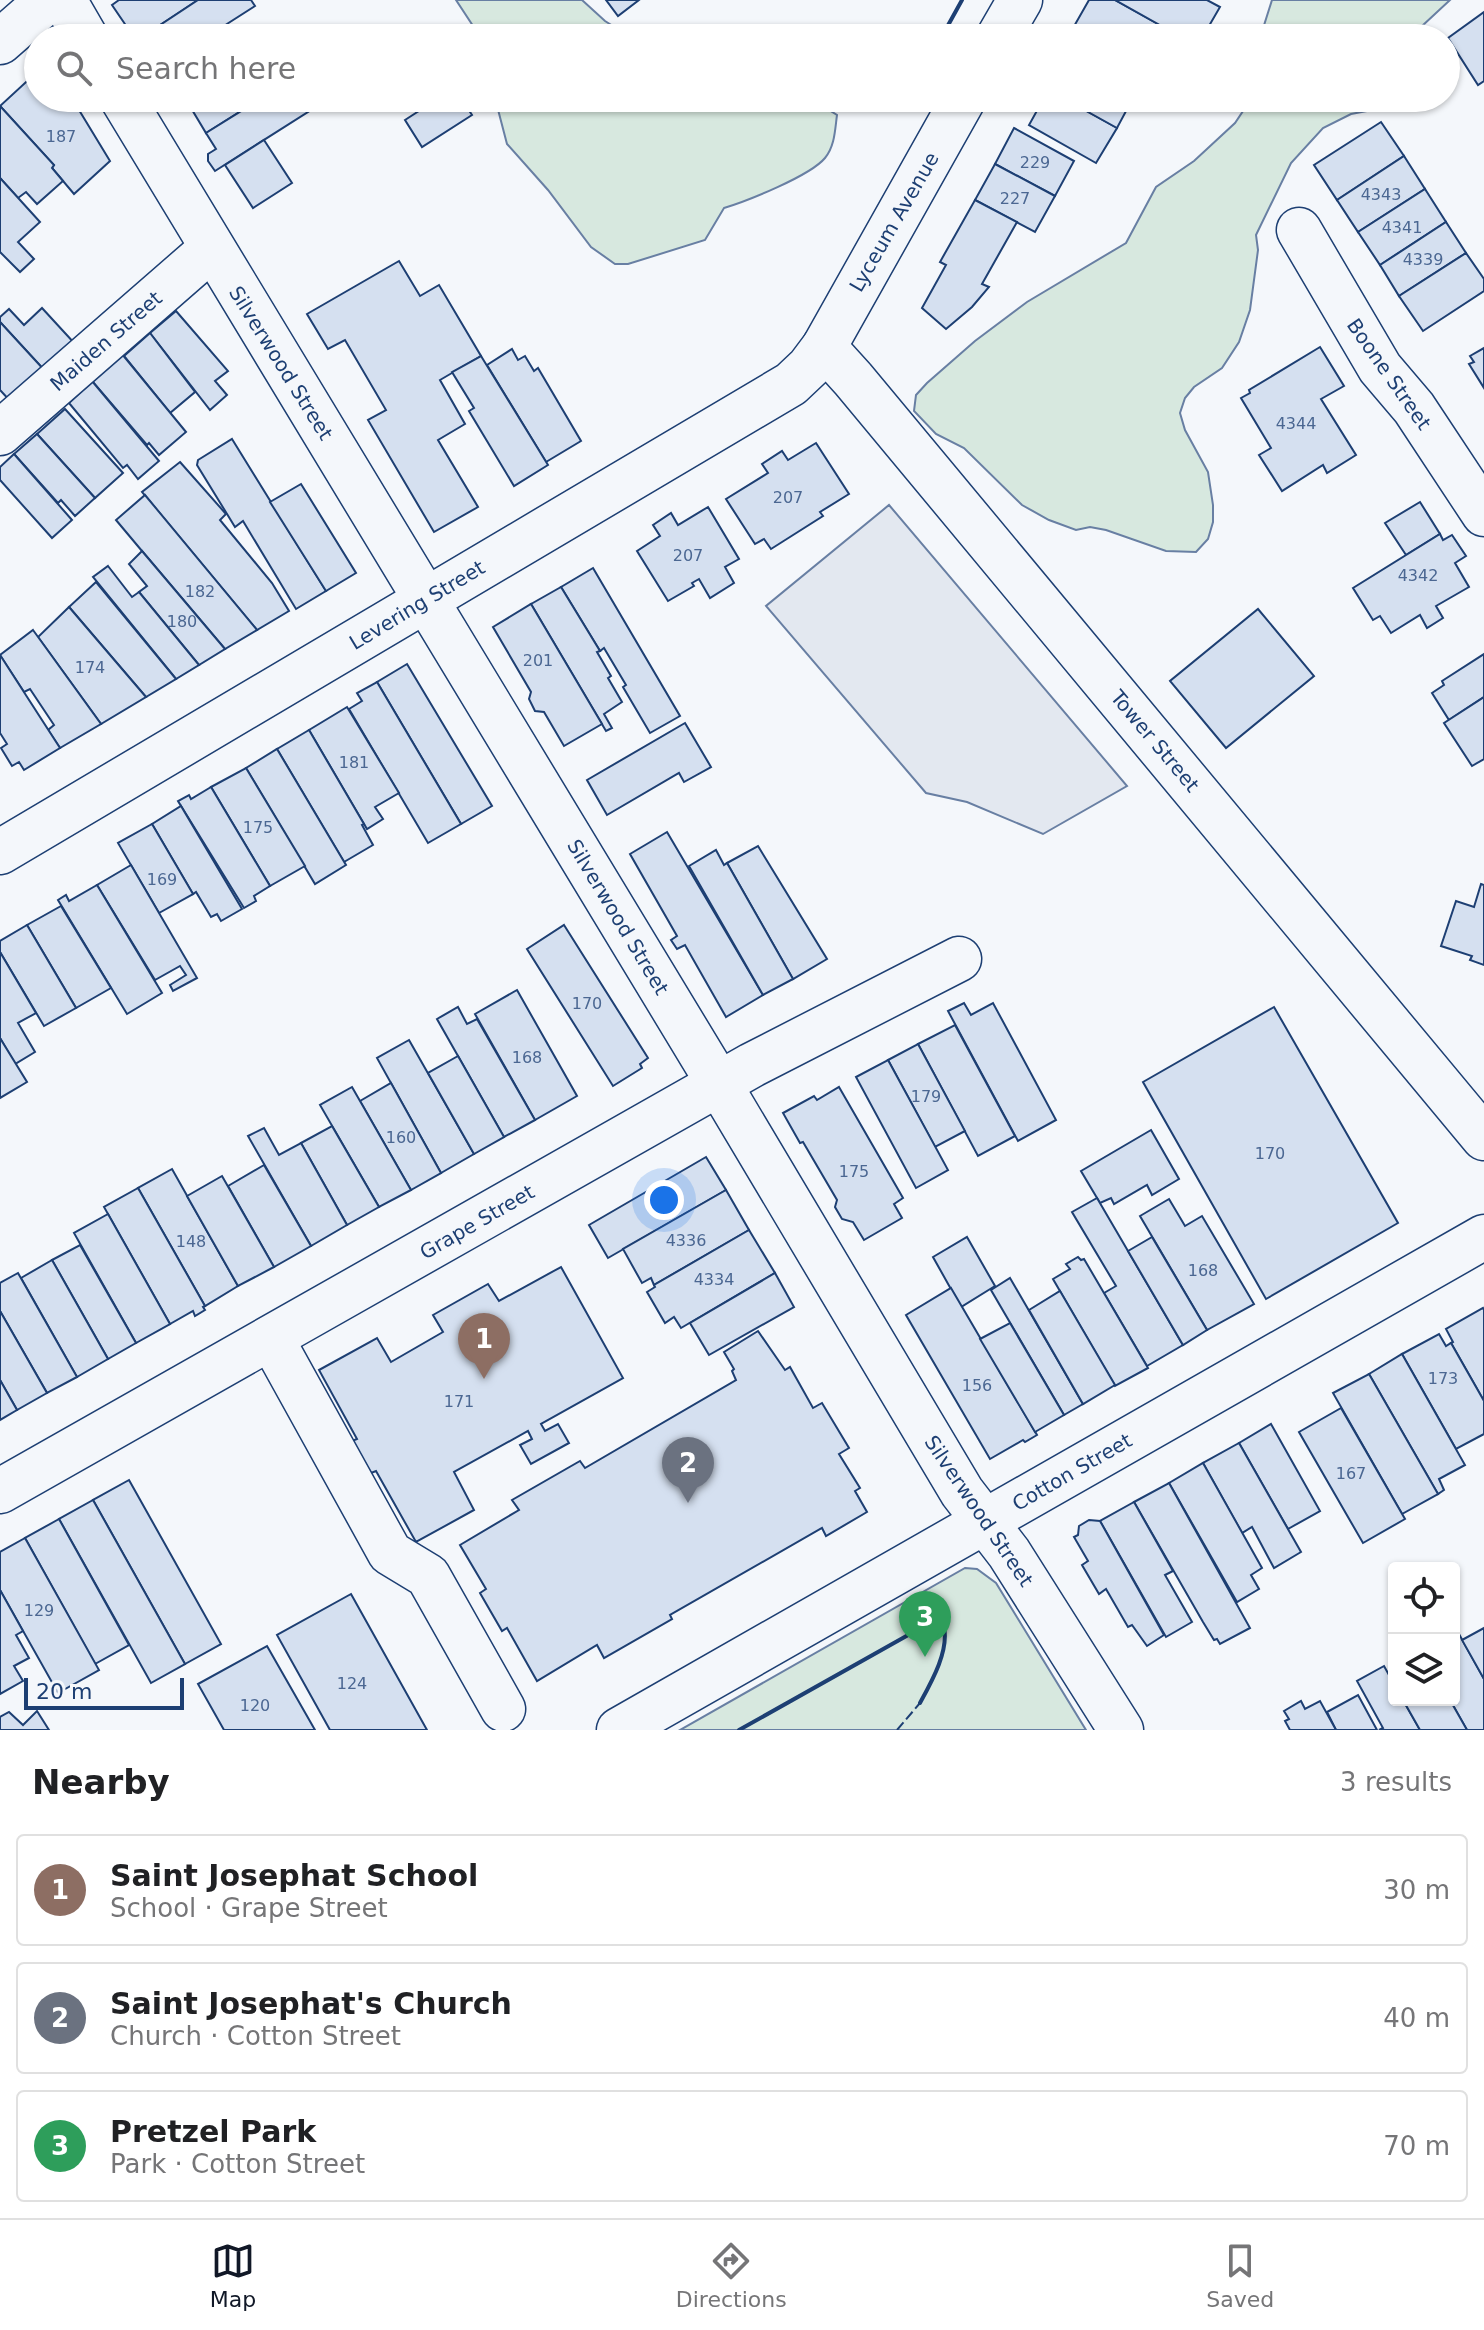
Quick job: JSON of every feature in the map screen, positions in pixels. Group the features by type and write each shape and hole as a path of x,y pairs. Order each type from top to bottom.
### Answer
{"street":[{"path":"0,42 48,0"},
{"path":"64,0 78,24"},
{"path":"1006,24 1020,0"},
{"name":"Silverwood Street","path":"130,112 719,1084 962,1492 1009,1553 1121,1730"},
{"name":"Lyceum Avenue","path":"824,347 956,112"},
{"name":"Boone Street","path":"1299,230 1380,368 1414,408 1484,514"},
{"name":"Maiden Street","path":"0,433 211,249"},
{"name":"Levering Street","path":"0,852 791,384 824,347"},
{"name":"Tower Street","path":"824,347 1484,1138"},
{"name":"Grape Street","path":"0,1491 719,1084 959,959"},
{"name":"Cotton Street","path":"619,1730 1484,1237"},
{"path":"271,1338 390,1553 428,1576 503,1709"}],"shaded area":[{"path":"456,0 582,0 610,24 472,24"},
{"path":"1272,0 1450,0 1424,24 1264,24"},
{"path":"499,112 832,112 837,115 831,148 817,165 778,187 724,208 705,240 628,264 615,264 591,247 548,190 507,144"},
{"path":"1242,112 1362,112 1323,128 1291,163 1256,235 1258,250 1250,310 1239,342 1222,368 1194,387 1185,398 1180,413 1185,430 1208,472 1213,522 1208,539 1196,552 1166,551 1106,530 1090,527 1076,530 1049,520 1022,505 964,448 936,434 914,411 916,395 975,341 1027,302 1126,243 1156,187 1194,161 1235,123"},
{"path":"889,505 1127,786 1043,834 967,802 926,793 766,606"},
{"path":"965,1568 977,1569 996,1583 1086,1730 680,1730"}],"building":[{"path":"119,0 198,0 162,24 125,24 112,5"},
{"path":"198,0 251,0 255,6 227,24 162,24"},
{"path":"606,0 639,0 618,16"},
{"path":"1089,0 1115,0 1158,24 1075,24"},
{"path":"1115,0 1207,0 1220,7 1210,24 1158,24"},
{"path":"1484,12 1484,81 1478,85 1460,57 1460,29"},
{"path":"24,84 24,112 80,112 110,161 74,194 52,168 54,165 0,106"},
{"path":"0,106 54,165 52,168 63,181 37,204 26,192 18,198 0,178"},
{"path":"193,112 240,112 206,133"},
{"path":"240,112 308,112 215,171 208,161 208,154 216,149 206,133"},
{"path":"417,112 470,112 472,115 422,147 405,120"},
{"path":"1036,112 1088,112 1117,128 1096,163 1029,125"},
{"path":"1088,112 1126,112 1117,128"},
{"path":"1381,122 1404,156 1337,200 1314,165"},
{"path":"1014,128 1074,161 1055,196 995,164"},
{"path":"264,140 292,183 253,208 225,165"},
{"path":"1404,156 1425,189 1358,232 1337,200"},
{"path":"995,164 1055,196 1035,232 975,200"},
{"path":"0,178 40,222 18,242 34,259 20,272 0,252"},
{"path":"1425,189 1446,222 1380,265 1358,232"},
{"path":"975,200 1017,222 982,284 989,287 972,307 946,329 922,308 946,265 940,262"},
{"path":"1446,222 1466,253 1399,296 1380,265"},
{"path":"1466,253 1484,279 1484,291 1423,331 1399,296"},
{"path":"399,261 420,296 439,285 481,356 440,380 465,424 438,440 478,507 434,532 368,420 386,410 345,340 328,349 307,314"},
{"path":"42,308 76,345 46,372 0,322 0,317 9,309 24,325"},
{"path":"176,311 228,371 215,381 227,395 210,410 150,333"},
{"path":"0,322 46,372 12,403 0,390"},
{"path":"150,333 195,392 170,413 124,356"},
{"path":"1320,347 1344,386 1321,399 1356,455 1327,473 1323,465 1282,491 1259,455 1271,448 1241,398"},
{"path":"1484,348 1484,388 1469,364 1474,362 1470,356"},
{"path":"512,349 518,360 525,356 534,371 538,368 581,441 546,462 487,365"},
{"path":"122,354 186,432 159,455 92,381"},
{"path":"481,356 548,465 514,486 469,411 474,408 452,372"},
{"path":"92,381 159,461 138,479 127,465 123,468 69,403"},
{"path":"65,409 123,473 95,498 37,434"},
{"path":"37,434 95,498 75,516 61,500 58,503 14,454"},
{"path":"232,439 326,591 296,609 243,521 235,527 197,465 198,460"},
{"path":"816,443 849,494 820,512 823,516 771,549 764,539 755,544 726,499 768,473 762,464 782,451 788,460"},
{"path":"14,454 72,520 52,538 0,480 0,467"},
{"path":"180,462 226,514 220,520 272,583 289,611 257,630 142,492"},
{"path":"301,484 356,573 326,591 270,502"},
{"path":"145,495 257,630 225,649 116,520"},
{"path":"1420,502 1440,534 1406,555 1385,523"},
{"path":"708,507 739,559 725,567 734,583 710,598 699,579 692,583 694,586 668,601 637,551 660,536 653,525 671,513 678,525"},
{"path":"1440,534 1443,540 1452,535 1466,556 1455,563 1469,587 1436,606 1443,618 1427,628 1420,615 1391,633 1380,616 1373,620 1353,588"},
{"path":"142,551 225,649 199,665 139,592 147,586 129,564"},
{"path":"108,566 132,597 139,592 199,665 176,679 93,577"},
{"path":"593,568 680,716 650,733 604,648 600,651 561,587"},
{"path":"96,582 176,679 146,697 69,607"},
{"path":"561,587 600,651 597,652 611,676 608,678 622,702 604,714 612,728 606,731 531,604"},
{"path":"531,604 602,724 564,746 544,712 535,711 529,699 531,692 493,627"},
{"path":"69,607 146,697 101,724 38,637"},
{"path":"1258,609 1314,676 1226,748 1170,681"},
{"path":"33,630 101,724 60,748 48,730 54,725 30,689 24,692 0,655"},
{"path":"1484,654 1484,697 1449,720 1432,693 1444,685 1442,681"},
{"path":"0,655 60,748 24,770 19,762 12,766 1,748 7,744 0,733"},
{"path":"407,664 492,806 461,824 377,682"},
{"path":"377,682 461,824 428,843 349,709 362,701 357,693"},
{"path":"1484,697 1484,759 1472,766 1444,723"},
{"path":"347,707 399,793 375,807 383,819 367,829 309,730"},
{"path":"685,723 711,767 684,782 679,773 607,815 587,780"},
{"path":"309,730 373,845 344,862 277,749"},
{"path":"277,749 346,865 315,884 246,768"},
{"path":"246,768 305,866 270,886 211,787"},
{"path":"211,787 270,886 254,896 256,901 244,908 178,801 189,795 191,799"},
{"path":"181,806 242,909 221,921 217,914 211,917 196,892 193,894 152,824"},
{"path":"152,824 193,894 159,913 118,843"},
{"path":"667,832 763,995 726,1017 685,945 677,949 671,940 677,936 630,854"},
{"path":"758,846 827,959 793,979 727,863"},
{"path":"716,850 724,865 727,863 793,979 763,995 689,866"},
{"path":"131,865 197,978 173,991 170,985 186,975 180,966 155,980 97,885"},
{"path":"1481,884 1484,885 1484,965 1470,960 1472,956 1441,946 1456,901 1474,907"},
{"path":"97,885 162,993 127,1014 58,900 66,895 69,901"},
{"path":"61,906 111,988 76,1008 27,925"},
{"path":"27,925 76,1008 44,1026 0,952 0,941"},
{"path":"564,925 648,1058 640,1064 642,1068 613,1086 527,949"},
{"path":"0,952 36,1013 18,1023 35,1052 15,1064 0,1038"},
{"path":"517,990 577,1096 535,1120 475,1014"},
{"path":"964,1003 971,1015 993,1003 1056,1120 1018,1141 948,1011"},
{"path":"458,1007 467,1024 477,1019 535,1120 504,1137 437,1019"},
{"path":"1274,1007 1398,1223 1266,1299 1143,1082"},
{"path":"955,1025 1015,1136 978,1156 918,1044"},
{"path":"0,1038 27,1082 0,1098"},
{"path":"409,1040 474,1154 441,1173 377,1058"},
{"path":"918,1044 965,1131 935,1147 888,1060"},
{"path":"458,1056 504,1137 474,1154 428,1073"},
{"path":"888,1060 948,1170 916,1188 856,1077"},
{"path":"391,1083 441,1173 411,1190 360,1101"},
{"path":"352,1087 411,1190 379,1207 320,1105"},
{"path":"839,1087 903,1198 894,1204 902,1218 864,1240 853,1222 842,1219 835,1207 837,1200 783,1113 814,1096 817,1100"},
{"path":"332,1126 379,1207 347,1225 301,1143"},
{"path":"264,1128 279,1155 301,1143 347,1225 311,1246 248,1136"},
{"path":"1151,1130 1179,1179 1152,1195 1147,1185 1114,1204 1111,1198 1100,1203 1081,1171"},
{"path":"706,1157 726,1190 608,1258 589,1225"},
{"path":"264,1165 311,1246 274,1267 228,1186"},
{"path":"172,1169 238,1286 205,1306 138,1188"},
{"path":"222,1176 274,1267 238,1286 187,1196"},
{"path":"138,1188 205,1306 205,1310 195,1316 193,1311 170,1324 104,1207"},
{"path":"726,1190 749,1230 654,1285 651,1278 642,1283 623,1249"},
{"path":"1097,1198 1183,1345 1147,1366 1104,1293 1116,1286 1072,1212"},
{"path":"1169,1199 1185,1226 1202,1216 1254,1304 1207,1330 1140,1216"},
{"path":"108,1214 170,1324 136,1343 74,1233"},
{"path":"749,1230 775,1273 681,1328 674,1317 665,1323 647,1292"},
{"path":"967,1237 995,1286 961,1307 933,1257"},
{"path":"1152,1237 1207,1330 1183,1345 1128,1251"},
{"path":"80,1245 136,1343 108,1359 52,1260"},
{"path":"1078,1257 1084,1259 1148,1368 1115,1386 1053,1279 1070,1269 1066,1264"},
{"path":"52,1260 108,1359 77,1377 21,1278"},
{"path":"561,1267 623,1378 541,1424 545,1431 558,1424 569,1443 531,1464 520,1445 532,1439 528,1431 454,1472 474,1510 416,1542 376,1471 371,1473 352,1441 357,1439 319,1370 377,1338 391,1362 443,1332 433,1315 488,1284 499,1301"},
{"path":"18,1273 77,1377 47,1393 0,1311 0,1283"},
{"path":"775,1273 794,1307 709,1355 690,1323"},
{"path":"1010,1278 1083,1404 1064,1415 991,1290"},
{"path":"951,1288 1037,1435 990,1459 906,1315"},
{"path":"1060,1291 1115,1385 1083,1404 1029,1310"},
{"path":"1484,1310 1484,1401 1446,1329"},
{"path":"0,1311 47,1393 17,1410 0,1380"},
{"path":"1010,1323 1064,1415 1035,1432 980,1339"},
{"path":"758,1331 785,1370 790,1367 813,1408 822,1403 849,1448 839,1454 860,1488 855,1491 867,1512 826,1536 822,1528 670,1615 672,1619 604,1658 597,1645 537,1681 507,1628 502,1631 480,1593 486,1589 460,1545 519,1510 512,1500 580,1461 585,1468 736,1380 734,1369 724,1352"},
{"path":"1439,1334 1446,1346 1451,1343 1484,1401 1484,1434 1456,1449 1402,1354"},
{"path":"1402,1354 1465,1465 1439,1479 1444,1490 1438,1494 1369,1374"},
{"path":"1369,1374 1438,1494 1402,1514 1333,1393"},
{"path":"0,1380 17,1410 0,1420"},
{"path":"1341,1408 1405,1519 1363,1543 1299,1432"},
{"path":"1271,1424 1320,1511 1288,1529 1239,1443"},
{"path":"1239,1443 1301,1552 1274,1568 1252,1527 1242,1533 1203,1463"},
{"path":"1203,1463 1262,1568 1251,1575 1259,1589 1237,1602 1169,1483"},
{"path":"129,1480 221,1644 185,1664 93,1500"},
{"path":"1169,1483 1250,1628 1220,1644 1203,1622 1134,1502"},
{"path":"93,1500 185,1664 151,1683 59,1519"},
{"path":"1134,1502 1173,1571 1165,1575 1192,1622 1166,1637 1100,1521"},
{"path":"59,1519 129,1645 95,1664 25,1538"},
{"path":"1089,1520 1100,1521 1164,1635 1147,1646 1132,1625 1128,1627 1106,1589 1099,1594 1082,1565 1088,1561 1074,1537 1078,1535 1079,1526"},
{"path":"25,1538 99,1670 58,1693 0,1590 0,1552"},
{"path":"0,1590 23,1631 16,1635 29,1658 14,1666 23,1681 0,1694"},
{"path":"351,1594 427,1730 330,1730 277,1635"},
{"path":"1484,1628 1484,1679 1462,1640"},
{"path":"1460,1636 1484,1679 1484,1730 1467,1730 1453,1706 1460,1706"},
{"path":"267,1646 315,1730 224,1730 198,1684"},
{"path":"1384,1666 1388,1673 1388,1706 1406,1706 1420,1730 1379,1730 1383,1728 1357,1681"},
{"path":"1358,1695 1377,1730 1336,1730 1327,1712"},
{"path":"1301,1701 1305,1709 1320,1701 1336,1730 1290,1730 1284,1711"},
{"path":"1406,1706 1453,1706 1467,1730 1420,1730"},
{"path":"37,1711 49,1730 0,1730 0,1717 9,1712 23,1725"}],"fence":[{"path":"897,1730 920,1703"}],"wall":[{"path":"949,24 962,0"},
{"path":"739,1730 926,1625 936,1623 944,1627 944,1646 920,1703"}],"place":[{"name":"Saint Josephat School","path":"484,1379"},
{"name":"Saint Josephat's Church","path":"688,1503"},
{"name":"Pretzel Park","path":"925,1657"}]}
